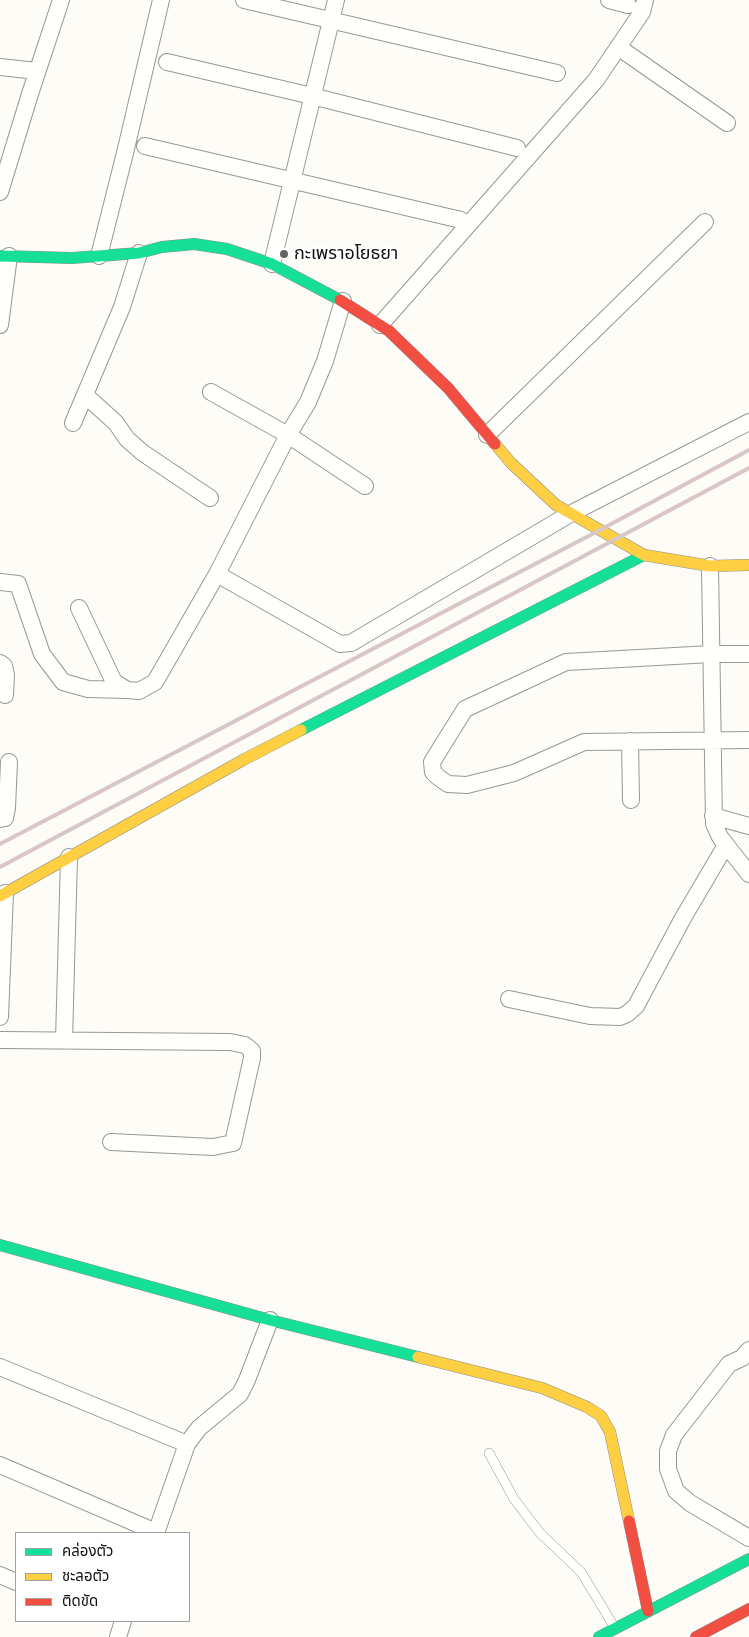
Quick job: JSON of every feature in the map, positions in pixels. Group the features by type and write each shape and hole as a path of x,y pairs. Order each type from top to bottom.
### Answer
{"main road":[{"path":"5,256 72,258 139,253 162,247 194,244 227,249 272,264 330,293 389,331 448,388 511,463 556,505 570,514 644,555 710,566 749,565"},
{"path":"2,895 243,760 644,555"},
{"path":"0,1246 270,1320 542,1388 587,1406 601,1416 610,1432 648,1611"},
{"path":"598,1637 749,1559"},
{"path":"696,1637 749,1609"}],"street":[{"path":"0,192 61,0"},
{"path":"99,256 126,153 161,0"},
{"path":"244,0 558,73"},
{"path":"272,264 336,0"},
{"path":"609,0 628,4"},
{"path":"380,326 596,80 642,12 645,0"},
{"path":"618,47 727,123"},
{"path":"167,62 312,96 517,148"},
{"path":"0,67 37,71"},
{"path":"145,146 461,220"},
{"path":"487,435 705,222"},
{"path":"73,423 122,307 139,253"},
{"path":"0,325 5,256"},
{"path":"0,582 18,584 42,654 63,682 88,690 139,691 154,682 217,574 288,434 308,402 325,361 343,301"},
{"path":"211,392 288,434 365,486"},
{"path":"85,394 116,423 127,439 144,453 210,498"},
{"path":"217,574 344,645 351,643 570,514 749,422"},
{"path":"710,566 714,824 720,837 749,874"},
{"path":"79,608 114,682 127,690"},
{"path":"749,654 711,654 566,662 465,709 432,762 433,772 448,784 467,785 514,773 584,742 749,740"},
{"path":"0,663 4,666 6,675 5,695"},
{"path":"630,742 631,800"},
{"path":"0,819 5,818 7,808 9,762"},
{"path":"713,816 749,826"},
{"path":"510,999 590,1016 620,1017 627,1014 636,1006 683,918 726,845"},
{"path":"64,1040 69,857"},
{"path":"0,1017 2,895"},
{"path":"0,1040 230,1042 245,1045 252,1051 233,1143 213,1147 110,1142"},
{"path":"0,1465 156,1532 188,1444 199,1428 240,1394 248,1380 270,1320"},
{"path":"749,1350 742,1358 729,1364 674,1435 668,1451 668,1469 676,1491 690,1503 749,1538"},
{"path":"0,1366 188,1444"},
{"path":"0,1575 15,1582"}],"lane":[{"path":"489,1453 514,1500 540,1533 581,1572 615,1628"}],"railway":[{"path":"0,844 749,450"},
{"path":"0,867 749,468"}],"traffic: fast":[{"path":"0,256 72,258 139,253 162,247 194,244 227,249 272,264 340,300"},
{"path":"301,730 644,555"},
{"path":"0,1245 270,1320 418,1357"},
{"path":"599,1637 749,1559"}],"traffic: slow":[{"path":"495,444 511,463 556,505 644,555 710,566 749,565"},
{"path":"0,896 243,760 301,730"},
{"path":"418,1357 542,1388 587,1407 601,1416 610,1432 629,1521"}],"traffic: jam":[{"path":"340,300 389,331 448,388 495,444"},
{"path":"629,1521 648,1611"},
{"path":"696,1637 749,1609"}],"place":[{"name":"กะเพราอโยธยา","path":"284,254"}]}
